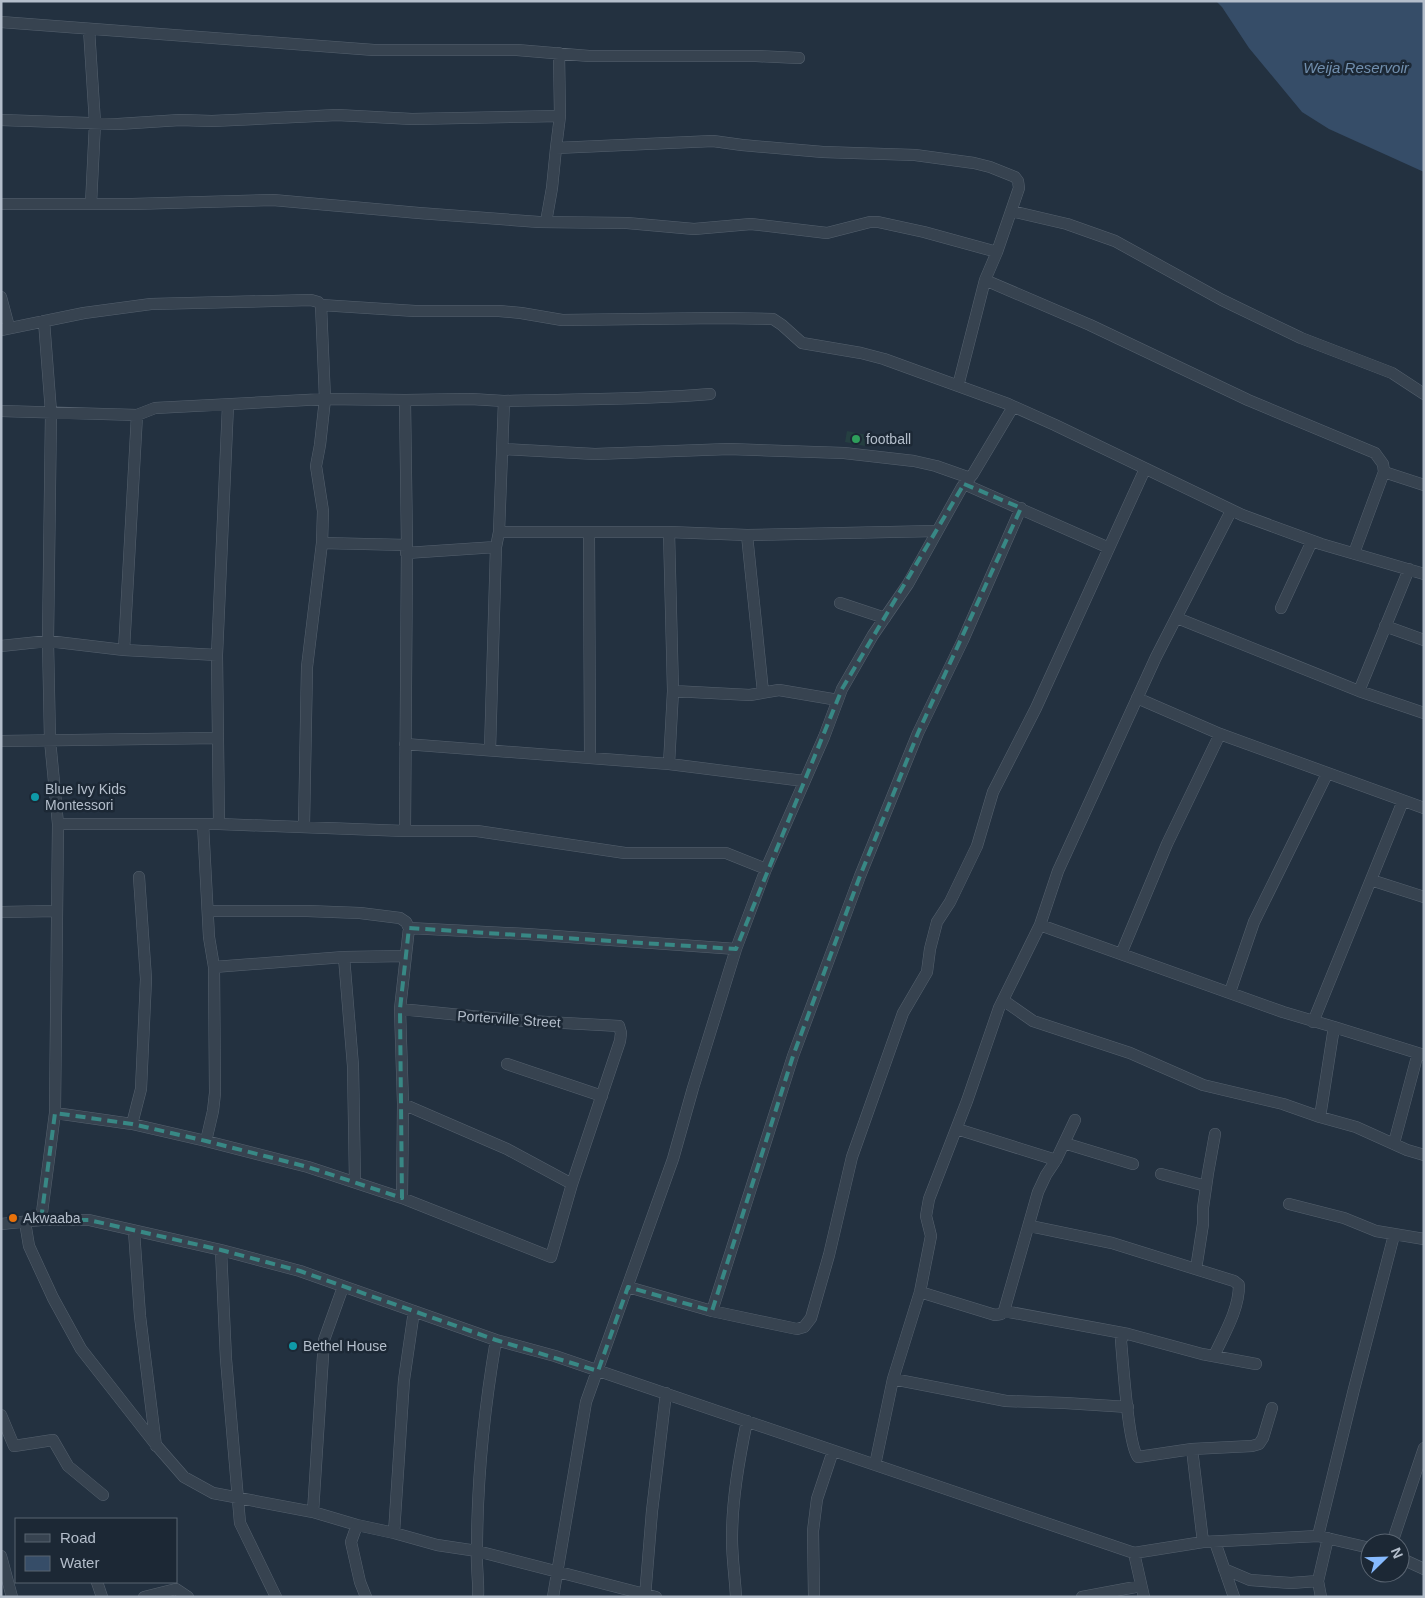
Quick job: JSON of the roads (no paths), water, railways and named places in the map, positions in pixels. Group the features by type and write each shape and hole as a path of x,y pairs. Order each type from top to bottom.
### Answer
{"street":[{"path":"1,22 374,50 517,50 589,56 756,56 800,58"},
{"path":"89,29 95,123 90,204"},
{"path":"546,222 560,116 559,53"},
{"path":"1,120 57,120 118,124 337,115 412,119 560,116"},
{"path":"556,148 712,141 814,151 915,155 990,167 1015,177 1019,188 997,252 985,280 958,386"},
{"path":"1,204 273,200 546,222 627,223 694,229 751,224 827,233 870,222 878,222 924,232 997,252"},
{"path":"1011,211 1067,224 1115,241 1222,300 1302,338 1392,372 1424,394"},
{"path":"985,280 1090,325 1248,400 1371,451 1380,458 1384,472 1354,554"},
{"path":"1,297 5,328 151,304 311,300 321,305 415,311 499,311 562,320 715,318 773,320 782,325 802,343 884,359 1013,407 1055,425 1231,511 1312,541 1424,574"},
{"path":"304,826 307,668 322,543 322,511 316,466 324,399 321,305"},
{"path":"41,1220 56,1113 58,824 50,740 48,641 51,412 44,321"},
{"path":"1,411 138,415 155,408 324,399 470,399 504,401 577,398 639,399 710,394"},
{"path":"405,400 405,831"},
{"path":"490,750 496,548 499,532 504,401"},
{"path":"219,824 217,656 228,405"},
{"path":"554,1595 556,1572 586,1402 672,1160 695,1079 736,949 766,869 848,677 908,584 936,531 1013,407"},
{"path":"124,650 138,415"},
{"path":"502,450 595,454 729,449 844,453 914,461 936,466 1021,508 1109,548"},
{"path":"628,1287 712,1311 797,1329 804,1327 811,1318 829,1255 852,1157 903,1013 926,972 937,922 950,902 978,846 993,792 1040,700 1145,469"},
{"path":"1384,472 1424,485"},
{"path":"712,1311 793,1056 860,876 918,733 963,640 1021,508"},
{"path":"875,1465 893,1379 920,1292 931,1236 926,1216 929,1199 957,1129 1003,1000 1040,925 1058,872 1137,698 1231,511"},
{"path":"499,532 669,532 747,535 936,531"},
{"path":"669,532 673,691 669,764"},
{"path":"589,533 590,756"},
{"path":"747,535 763,692"},
{"path":"1281,608 1312,541"},
{"path":"322,543 406,549 496,548"},
{"path":"1359,691 1409,569"},
{"path":"840,603 885,618"},
{"path":"1176,618 1359,691 1424,713"},
{"path":"1385,626 1424,640"},
{"path":"1,646 48,641 124,650 217,656"},
{"path":"673,691 750,695 786,690 838,700"},
{"path":"1137,698 1220,734 1424,808"},
{"path":"1121,954 1167,844 1220,734"},
{"path":"1,741 218,738"},
{"path":"405,744 590,756 804,781"},
{"path":"1230,992 1254,922 1327,774"},
{"path":"1313,1022 1403,801"},
{"path":"58,824 219,824 405,831 477,831 625,852 726,853 766,869"},
{"path":"203,824 209,937 214,967 215,1093 206,1140"},
{"path":"132,1124 142,1080 146,979 139,877"},
{"path":"1371,880 1424,897"},
{"path":"1,912 56,911"},
{"path":"209,911 360,913 400,918 406,922 409,928 400,1009 402,1198"},
{"path":"1040,925 1313,1022 1421,1054 1394,1143"},
{"path":"409,928 736,949"},
{"path":"214,967 344,957 406,956"},
{"path":"344,957 353,1066 355,1182"},
{"path":"1003,1000 1032,1021 1130,1053 1203,1085 1283,1104 1356,1128 1407,1150 1424,1155"},
{"name":"Porterville Street","path":"400,1009 511,1020 619,1026 621,1033 620,1041 602,1096"},
{"path":"1320,1117 1334,1027"},
{"path":"56,1113 132,1124 206,1140 308,1167 402,1198 551,1257 572,1184 602,1096 507,1064"},
{"path":"402,1104 507,1149 572,1184"},
{"path":"920,1292 995,1315 1001,1314 1004,1311 1030,1226 1038,1192 1075,1120"},
{"path":"957,1129 1056,1160"},
{"path":"1196,1269 1203,1224 1206,1186 1215,1134"},
{"path":"1064,1143 1133,1164"},
{"path":"1161,1174 1206,1186"},
{"path":"1289,1204 1344,1218 1376,1231 1424,1239"},
{"path":"1,1224 41,1220 89,1220 221,1250 300,1271 496,1340 555,1356 666,1393 1134,1553 1203,1542 1323,1537 1360,1546"},
{"path":"26,1222 29,1246 53,1298 81,1349 156,1446 184,1477 213,1493 313,1512 356,1525 436,1545 477,1551 649,1596 652,1511 666,1393"},
{"path":"1030,1226 1112,1243 1234,1281 1239,1285 1239,1292 1232,1315 1214,1356"},
{"path":"134,1231 140,1316 156,1446"},
{"path":"1321,1597 1318,1581 1323,1537 1354,1389 1394,1234"},
{"path":"221,1250 226,1359 240,1523 276,1597"},
{"path":"313,1512 324,1340 343,1287"},
{"path":"394,1533 404,1380 414,1311"},
{"path":"1004,1311 1124,1335 1128,1334 1214,1356 1256,1364"},
{"path":"1124,1335 1121,1341 1128,1407 1133,1449 1138,1457 1192,1449 1259,1444 1264,1438 1272,1408"},
{"path":"478,1597 477,1551 482,1442 487,1394 496,1340"},
{"path":"893,1379 1006,1401 1128,1407"},
{"path":"1,1415 14,1446 53,1440 68,1466 104,1494"},
{"path":"736,1597 732,1539 738,1467 747,1421"},
{"path":"1395,1533 1424,1448"},
{"path":"1192,1449 1203,1542"},
{"path":"814,1597 813,1531 817,1499 833,1451"},
{"path":"356,1525 351,1542 360,1582 366,1597"},
{"path":"1215,1542 1234,1597"},
{"path":"1082,1597 1142,1592 1134,1553"},
{"path":"1,1556 12,1597"},
{"path":"1410,1563 1424,1569"},
{"path":"1224,1570 1250,1580 1291,1583 1318,1581"},
{"path":"97,1583 102,1597"},
{"path":"144,1597 176,1589 188,1597"}],"water":[{"name":"Weija Reservoir","path":"1216,1 1424,1 1424,172 1329,129 1302,112 1249,48"}],"place":[{"name":"football","path":"856,439"},
{"name":"Blue Ivy Kids Montessori","path":"35,797"},
{"name":"Akwaaba","path":"13,1218"},
{"name":"Bethel House","path":"293,1346"}]}
